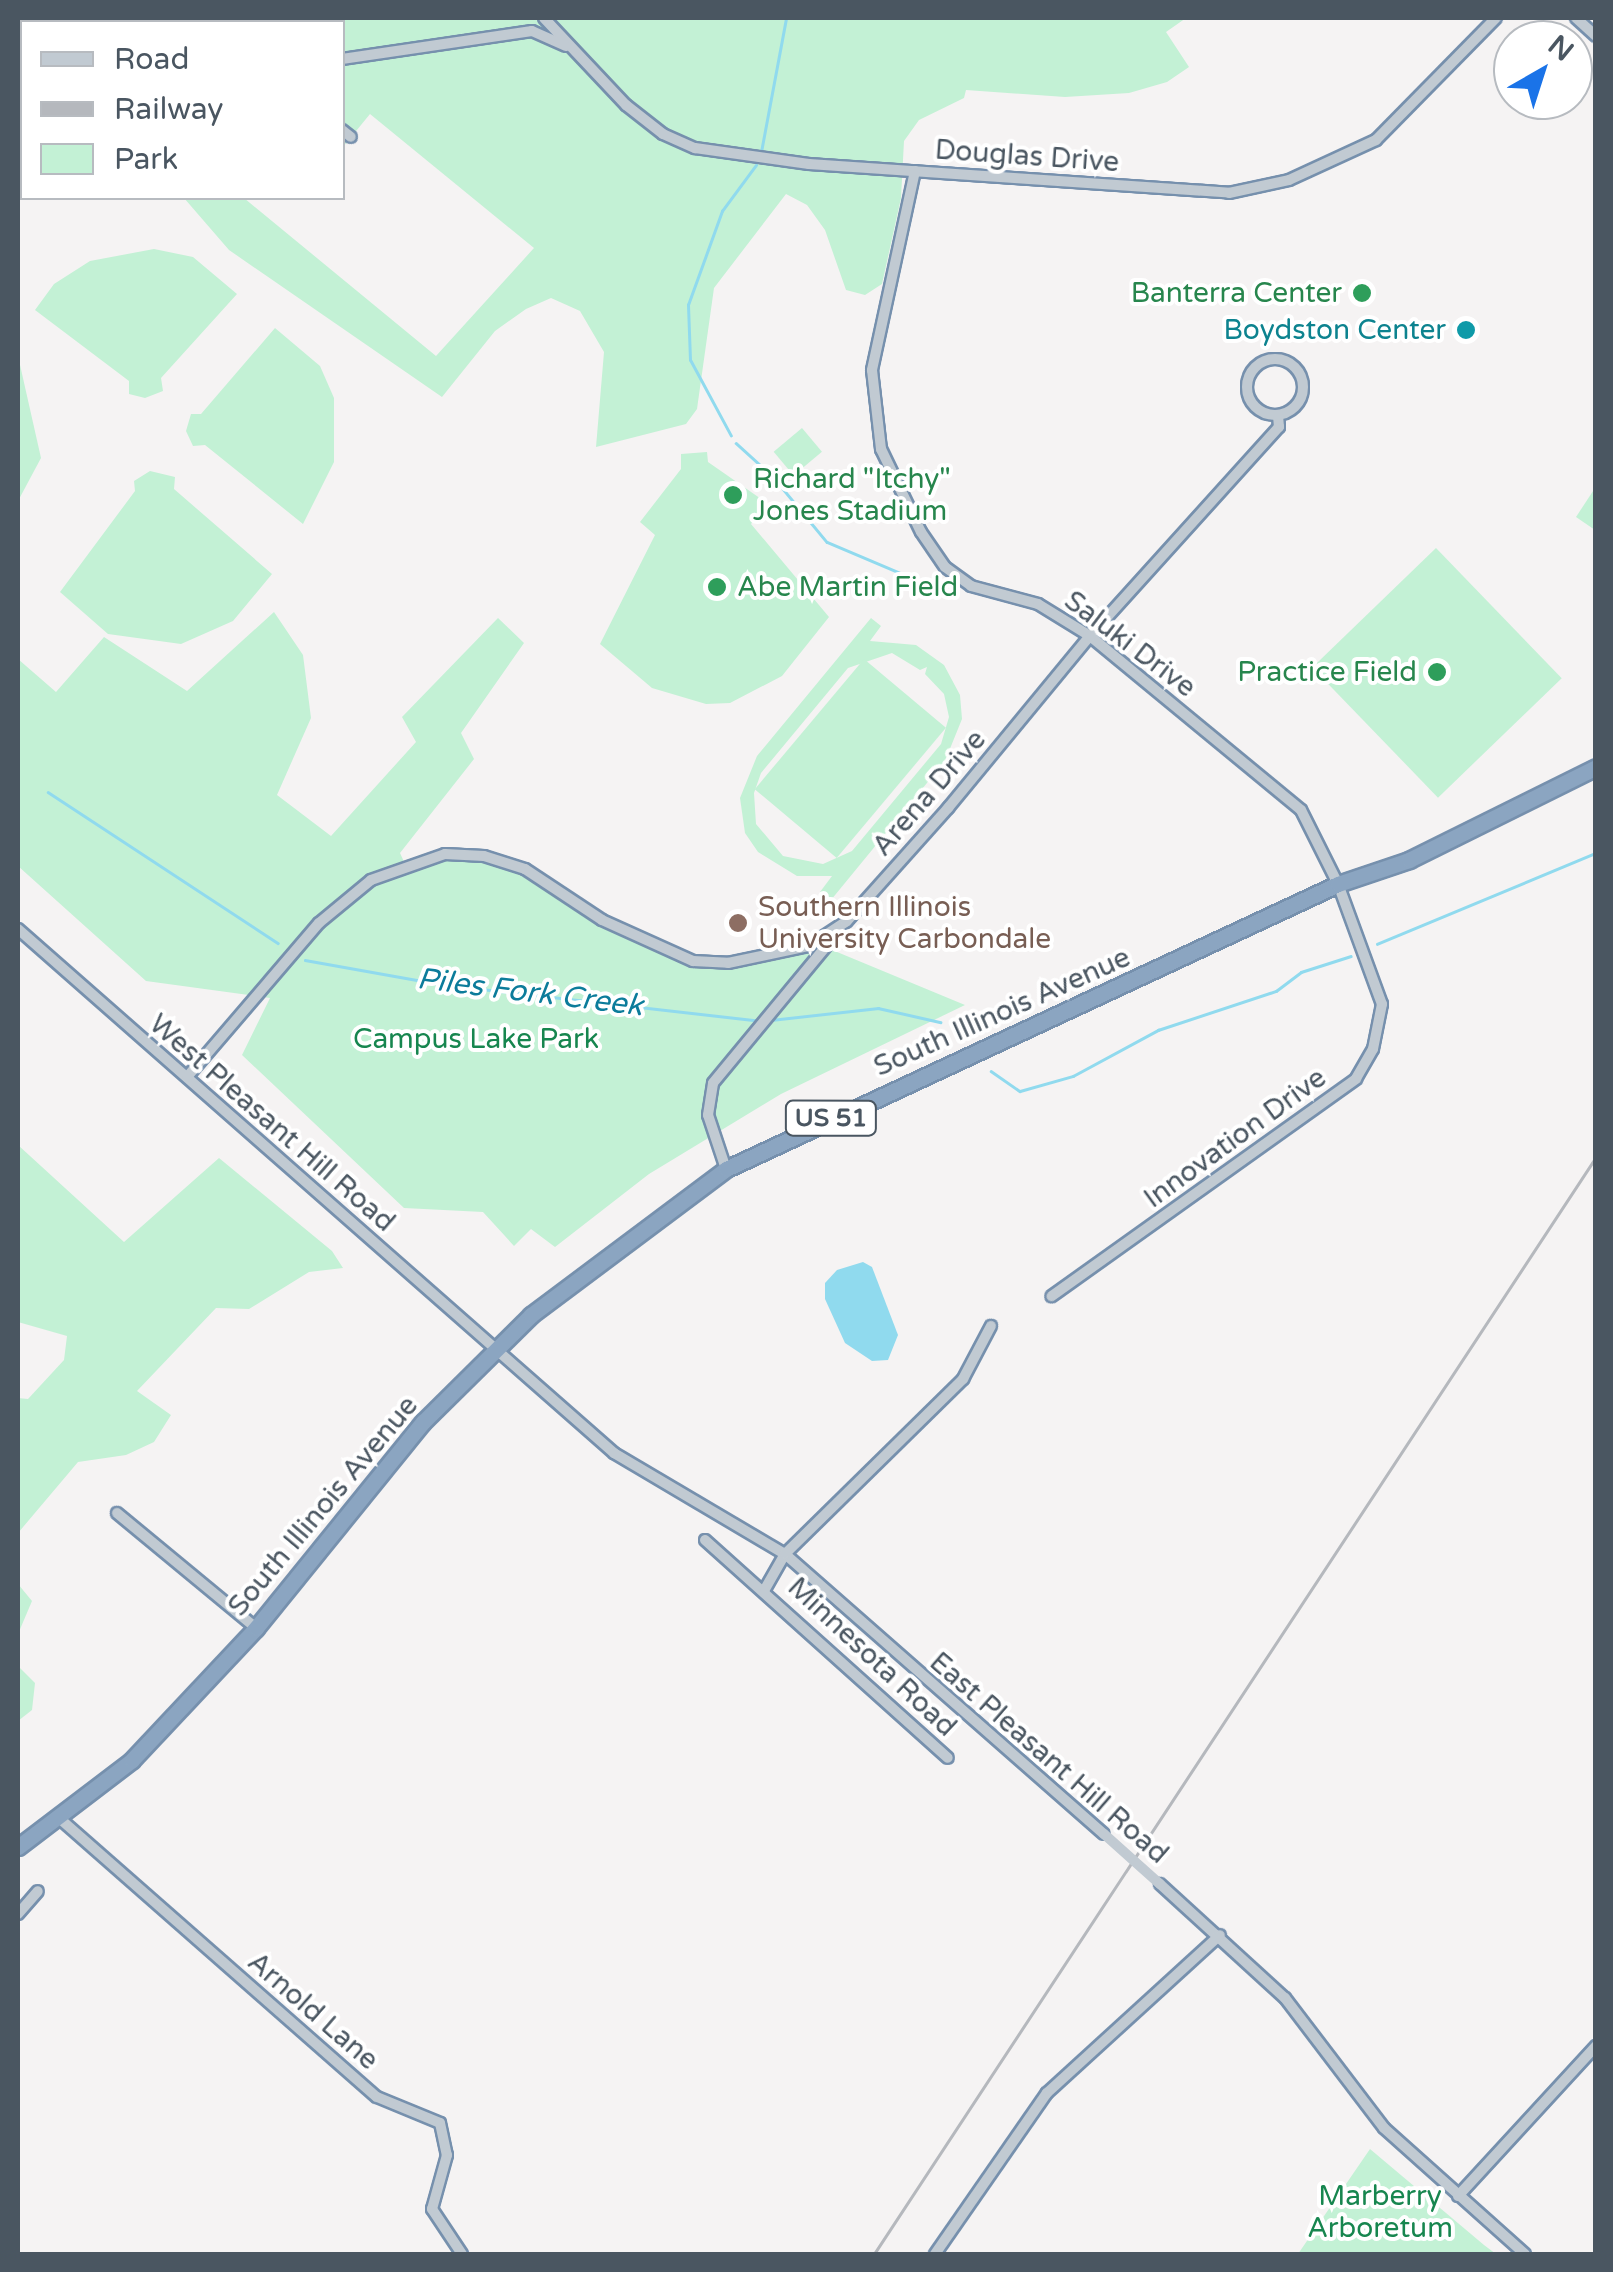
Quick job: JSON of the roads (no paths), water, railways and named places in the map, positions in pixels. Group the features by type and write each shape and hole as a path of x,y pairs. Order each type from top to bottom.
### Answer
{"highway":[{"name":"South Illinois Avenue","path":"18,1847 132,1760 256,1628 424,1422 530,1316 726,1169 1338,884 1409,860 1596,767"}],"street":[{"name":"Douglas Drive","path":"544,18 568,47 644,120 695,148 916,171 1228,192 1289,180 1347,156 1401,121 1496,18"},
{"path":"1576,18 1596,36"},
{"path":"345,59 532,30 568,47"},
{"name":"Saluki Drive","path":"916,171 873,350 881,449 944,567 982,592 1038,604 1090,636 1301,810 1338,884 1374,978"},
{"name":"Arena Drive","path":"1275,358 1292,364 1304,386 1296,406 1278,414 1253,405 1246,383 1256,364 1275,358"},
{"name":"Arena Drive","path":"187,1077 319,923 371,880 446,854 484,856 526,870 602,920 693,962 780,954 810,946 848,921 1090,636 1279,426 1278,414"},
{"path":"726,1169 708,1114 713,1083 848,921"},
{"name":"West Pleasant Hill Road","path":"18,929 496,1351"},
{"name":"Innovation Drive","path":"1052,1296 1356,1079 1381,1026 1374,978"},
{"path":"785,1554 963,1379 991,1326"},
{"name":"East Pleasant Hill Road","path":"496,1351 614,1453 785,1554 1220,1936 1285,1998 1384,2128 1525,2254"},
{"path":"117,1513 256,1628"},
{"name":"Minnesota Road","path":"705,1540 765,1589 948,1758"},
{"name":"Minnesota Road","path":"765,1589 785,1554"},
{"name":"Arnold Lane","path":"58,1817 376,2097 440,2124 447,2155 432,2209 462,2254"},
{"path":"18,1914 38,1892"},
{"path":"936,2254 1047,2093 1220,1936"},
{"path":"1458,2196 1596,2046"}],"water":[{"path":"863,1262 872,1267 898,1335 888,1360 872,1361 845,1343 825,1299 825,1283 837,1270"}],"waterway":[{"path":"761,152 786,18"},
{"path":"731,436 690,360 688,305 722,211 756,165"},
{"path":"736,443 777,480"},
{"path":"779,484 827,542 950,594"},
{"name":"Piles Fork Creek","path":"48,792 278,943"},
{"name":"Piles Fork Creek","path":"1377,944 1596,853"},
{"name":"Piles Fork Creek","path":"991,1071 1020,1091 1073,1076 1158,1030 1276,991 1301,972 1351,956"},
{"name":"Piles Fork Creek","path":"305,960 446,985 755,1020"},
{"name":"Piles Fork Creek","path":"771,1020 878,1008 940,1022"}],"railway":[{"path":"874,2254 1596,1157"}],"place":[{"name":"Banterra Center","path":"1362,293"},
{"name":"Boydston Center","path":"1466,330"},
{"name":"Richard \"Itchy\" Jones Stadium","path":"733,495"},
{"name":"Abe Martin Field","path":"717,587"},
{"name":"Practice Field","path":"1437,672"},
{"name":"Southern Illinois University Carbondale","path":"738,923"}],"park label":[{"name":"Campus Lake Park","path":"476,1039"},
{"name":"Marberry Arboretum","path":"1380,2212"}]}
